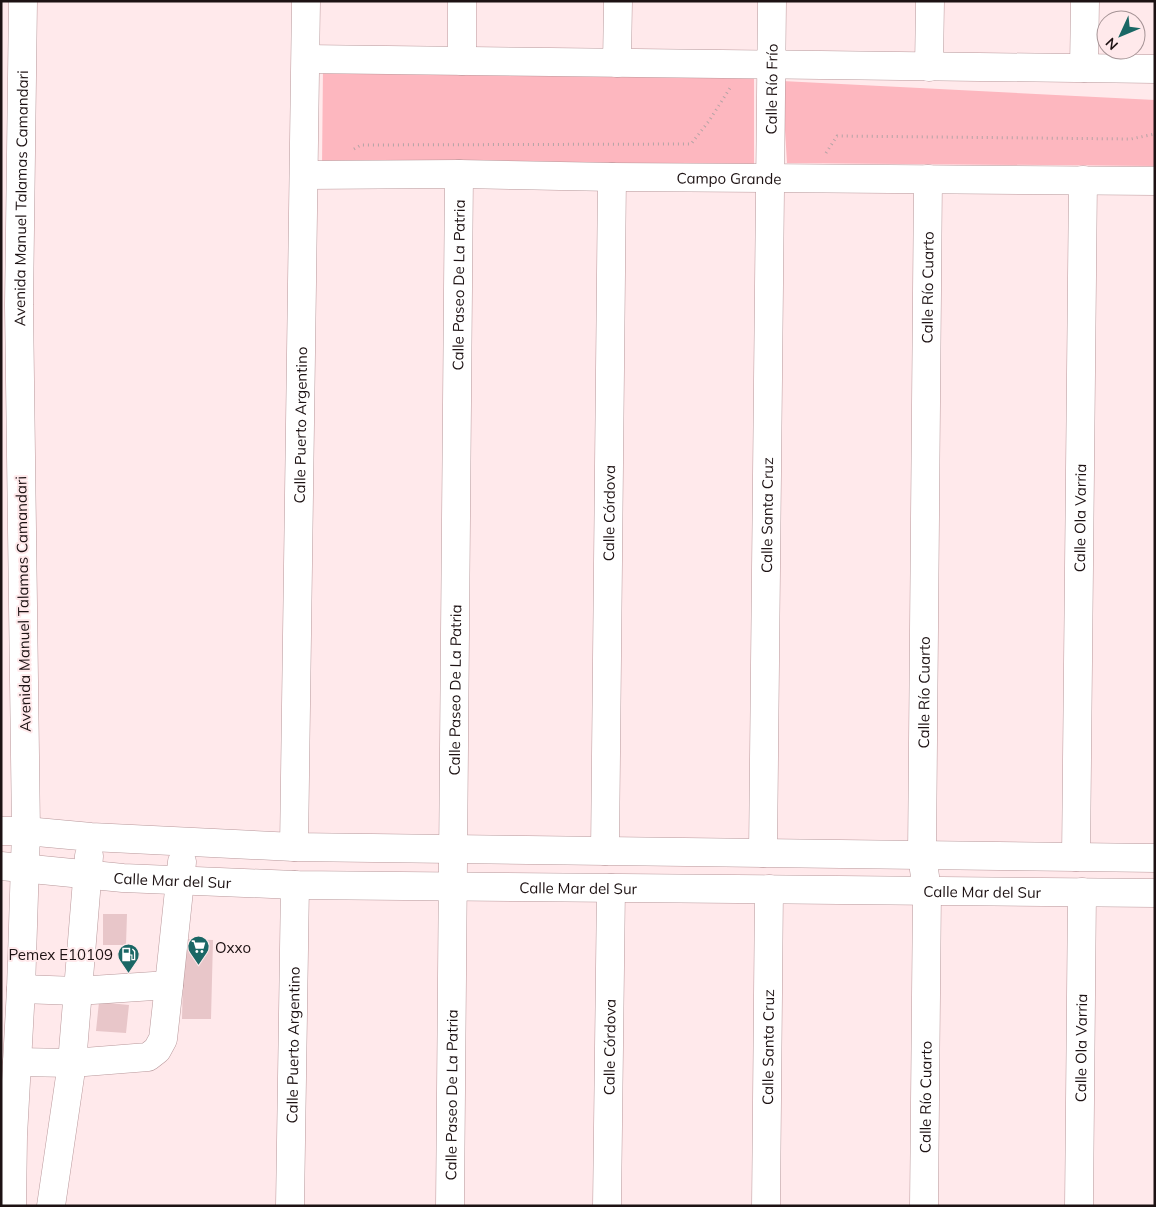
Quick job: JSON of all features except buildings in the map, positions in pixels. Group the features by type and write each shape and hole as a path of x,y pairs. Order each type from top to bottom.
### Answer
{"street":[{"name":"Avenida Manuel Talamas Camandari","path":"12,1206 21,989 13,868 23,1"},
{"name":"Calle Puerto Argentino","path":"294,847 306,1"},
{"path":"462,1 462,61"},
{"path":"617,63 618,1"},
{"name":"Calle Río Frío","path":"770,178 758,65 772,1"},
{"path":"929,67 930,1"},
{"path":"1084,68 1085,1"},
{"path":"306,59 1155,69"},
{"name":"Campo Grande","path":"304,175 459,174 1155,181"},
{"name":"Calle Paseo De La Patria","path":"450,1206 459,174"},
{"name":"Calle Córdova","path":"605,851 612,177"},
{"name":"Calle Santa Cruz","path":"763,853 770,178"},
{"name":"Calle Río Cuarto","path":"924,1206 927,891 922,855 928,179"},
{"name":"Calle Ola Varria","path":"1076,857 1083,180"},
{"path":"14,831 91,837 294,847 1155,858"},
{"path":"51,1206 72,1063 91,837"},
{"path":"17,1062 72,1063 148,1057 157,1050 164,1040 185,842"},
{"name":"Calle Mar del Sur","path":"13,868 123,878 294,884 1155,893"},
{"name":"Calle Puerto Argentino","path":"290,1206 294,884"},
{"name":"Calle Córdova","path":"607,1206 611,888"},
{"name":"Calle Santa Cruz","path":"766,1206 769,889"},
{"name":"Calle Ola Varria","path":"1079,1206 1082,892"},
{"path":"21,989 77,991 169,985"}],"path":[{"path":"346,154 362,145 691,144 758,65"},
{"path":"809,178 837,136 1131,139 1155,134"}],"shaded area":[{"path":"323,67 754,71 754,172 322,167"},
{"path":"782,81 1155,100 1155,166 787,163"}],"place":[{"name":"Oxxo","path":"199,966"},
{"name":"Pemex E10109","path":"129,973"}]}
